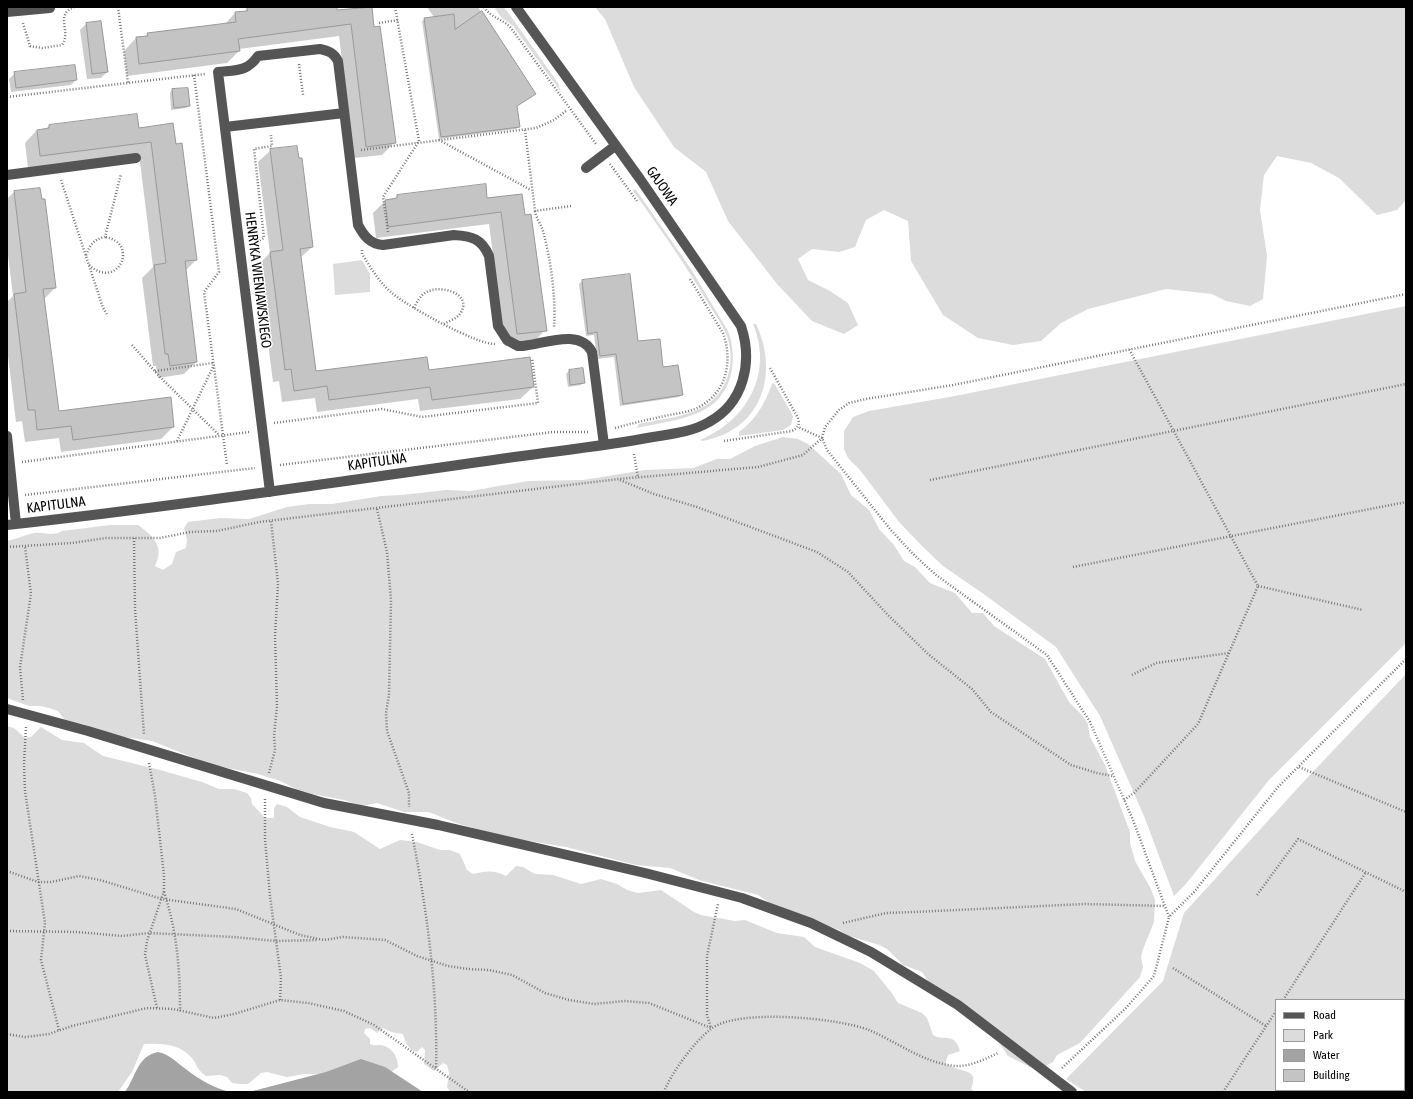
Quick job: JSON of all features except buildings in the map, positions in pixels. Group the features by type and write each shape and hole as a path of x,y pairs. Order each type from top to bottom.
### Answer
{"street":[{"name":"GAJOWA","path":"516,7 677,231 740,326 747,352 746,368 738,393"},
{"path":"7,12 50,8"},
{"path":"218,72 243,69 252,65 258,56 320,49 329,51 335,56 338,61 358,225 366,238 376,244 389,244 454,235 464,236 479,242 485,247 489,256 498,326 507,340 514,344 531,345 578,339 589,347 592,352 604,445"},
{"name":"HENRYKA WIENIAWSKIEGO","path":"218,72 270,492"},
{"path":"224,127 344,113"},
{"path":"586,168 615,146"},
{"path":"7,175 136,158"},
{"name":"KAPITULNA","path":"12,524 270,492 604,445 676,433 709,422 730,405 738,393"},
{"path":"7,436 15,497 12,524"},
{"path":"7,709 146,748 324,803 409,820 630,870 742,898 821,928 871,952 958,1005 1051,1078 1072,1092"}],"path":[{"path":"20,11 30,46 42,48 62,45 65,41 65,15 68,10 74,7"},
{"path":"118,7 128,83"},
{"path":"389,244 383,196 419,141 395,7"},
{"path":"484,7 491,15 503,20 511,28 641,207"},
{"path":"379,23 398,20"},
{"path":"297,52 303,94"},
{"path":"7,97 218,72"},
{"path":"194,75 219,272 204,292 227,465"},
{"path":"349,151 419,141 536,128 554,120 566,111"},
{"path":"252,253 251,245 264,238 254,149 272,146 270,130"},
{"path":"525,130 535,211 542,230 547,251 555,310 552,342"},
{"path":"438,139 532,191"},
{"path":"106,237 125,160"},
{"path":"57,168 103,308 108,316"},
{"path":"535,211 571,206"},
{"path":"358,225 362,254 379,280 391,292 414,308 444,324 492,345 514,344"},
{"path":"86,255 90,245 95,240 106,237 112,238 122,247 122,262 114,271 101,273 89,264"},
{"path":"15,497 553,432 602,430 698,407 714,394 722,383 729,358 723,333 689,277"},
{"path":"414,308 420,298 430,290 445,288 451,290 460,297 462,306 461,311 454,319 444,324"},
{"path":"7,547 72,543 106,538 160,538 190,532 216,531 271,521 619,480 758,467 803,455 822,438 825,427 832,417 849,403 1406,294"},
{"path":"132,345 155,371 219,436"},
{"path":"11,466 18,463 254,431 273,423 382,409 422,417 538,403 531,345"},
{"path":"1129,349 1258,586 1363,610"},
{"path":"155,371 214,364"},
{"path":"176,442 214,364"},
{"path":"770,368 798,418 798,427"},
{"path":"930,480 1406,384"},
{"path":"272,415 274,430"},
{"path":"798,427 822,438 827,450 838,466 912,553 936,575 1047,655 1090,722 1124,800 1169,917"},
{"path":"724,441 792,431 798,427"},
{"path":"634,454 638,478"},
{"path":"619,480 654,494 697,507 817,552 848,572 887,614 928,654 972,689 991,712 1072,765 1097,773 1114,776"},
{"path":"1073,567 1406,502"},
{"path":"377,509 388,552 390,600 389,695 386,719 394,752 409,793 409,820 420,873 437,1026 436,1069"},
{"path":"271,521 278,583 275,636 277,706 274,736 275,750 265,785 265,839 281,978 280,1000"},
{"path":"134,538 135,609 143,727 155,796 164,875 164,891 172,915 180,972 180,1011"},
{"path":"25,547 32,594 20,667 25,714 25,791 45,924 41,960 59,1030"},
{"path":"1124,800 1134,793 1198,724 1258,586"},
{"path":"1132,675 1156,663 1229,653"},
{"path":"1051,1078 1125,1009 1154,976 1169,917 1194,892 1278,787 1406,659"},
{"path":"1299,767 1406,812"},
{"path":"1257,895 1298,839 1406,892"},
{"path":"7,872 38,882 50,882 79,876 100,880 166,900 236,910 300,936 324,940"},
{"path":"1284,999 1366,872"},
{"path":"158,1008 145,954 149,933 164,891"},
{"path":"711,1028 707,1015 707,956 721,893"},
{"path":"821,928 886,913 1085,904 1165,906"},
{"path":"7,931 77,932 122,936 149,933 234,937 276,941 324,940 343,937 385,940 417,956 430,960 462,968 489,970 512,974 545,993 569,1000 594,1004 624,1001 649,1002 711,1028"},
{"path":"1173,968 1266,1026"},
{"path":"7,1034 25,1037 49,1034 59,1030 147,1008 180,1011 214,1018 234,1014 280,1000 308,1003 344,1011 374,1025 469,1092"},
{"path":"1223,1092 1275,1012"},
{"path":"664,1092 681,1061 711,1028 734,1020 762,1017 794,1017 839,1023 868,1030 936,1062 956,1066 972,1064 1012,1047"}],"green space":[{"path":"494,7 503,7 507,11 558,83 561,92 513,26 501,17"},
{"path":"595,7 1406,7 1406,200 1397,210 1377,215 1339,178 1311,163 1277,156 1264,175 1260,210 1267,256 1263,299 1250,306 1226,301 1212,294 1166,289 1088,309 1061,323 1041,341 1013,345 978,338 943,315 911,261 908,221 884,210 866,220 855,247 839,252 812,249 798,259 808,280 830,291 848,303 858,325 844,334 812,321 777,284 728,221 706,172 674,147 634,87 605,19"},
{"path":"634,189 691,269 728,331 733,354 730,378 726,388 711,406 685,418 637,428 639,424 684,414 701,408 709,403 715,398 725,384 731,360 726,333 663,232 633,191"},
{"path":"362,260 370,274 370,292 335,295 333,264"},
{"path":"1406,306 1406,643 1269,780 1185,885 1174,896 1144,816 1100,716 1056,647 943,566 921,545 899,522 860,470 848,458 844,449 844,431 853,417 869,411 955,396"},
{"path":"753,324 756,324 763,343 766,362 765,381 760,398 751,413 739,426 722,435 702,441 700,440 716,432 731,421 743,408 752,394 758,378 760,361 759,343"},
{"path":"774,383 791,412 793,417 791,425 783,430 739,436 739,432 755,417 759,411 772,384"},
{"path":"783,437 798,439 808,444 841,474 851,495 869,510 879,529 894,545 904,561 915,567 930,583 955,593 972,613 983,613 994,626 1045,659 1069,702 1082,715 1088,724 1090,737 1105,765 1130,832 1130,843 1135,861 1151,889 1155,900 1154,922 1143,949 1141,957 1143,967 1140,977 1080,1043 1057,1055 1053,1062 1046,1066 1030,1067 1008,1056 997,1040 928,981 922,972 903,965 887,949 849,936 839,930 771,904 758,895 699,880 670,868 636,865 566,847 504,837 456,823 429,812 404,812 377,803 361,806 344,800 312,794 258,774 212,765 152,741 117,736 64,719 58,711 40,706 29,706 7,698 7,541 34,533 55,534 62,531 110,525 138,525 156,542 159,553 155,566 163,570 172,564 176,552 186,548 187,540 184,528 188,522 220,518 249,519 287,507 309,504 332,504 381,496 446,490 470,491 528,481 583,480 645,470 693,468 717,459 730,459 755,446"},
{"path":"1406,674 1406,1092 1086,1092 1066,1079 1163,981 1184,913 1306,779"},
{"path":"7,726 14,728 25,738 31,737 41,727 62,740 84,743 103,756 160,770 202,782 219,789 234,789 247,793 251,798 252,804 265,818 274,818 274,808 277,804 287,807 300,817 330,827 354,832 380,849 400,840 417,842 440,850 450,850 460,854 467,870 473,874 490,872 506,876 516,866 523,867 535,874 553,875 581,884 601,879 638,893 661,890 701,915 735,921 745,920 777,933 804,937 815,947 860,963 874,971 898,1003 922,1013 927,1018 933,1035 955,1041 960,1051 948,1055 945,1064 972,1074 973,1084 971,1089 975,1092 450,1092 447,1087 449,1073 447,1065 443,1063 434,1071 424,1064 425,1050 422,1047 417,1052 411,1049 406,1043 403,1034 391,1032 383,1028 377,1033 370,1028 365,1029 364,1033 370,1039 370,1044 387,1047 393,1052 397,1059 398,1067 387,1075 304,1074 287,1077 267,1072 261,1073 248,1084 239,1084 232,1083 227,1077 220,1075 206,1076 198,1069 191,1057 181,1049 163,1044 144,1044 132,1072 118,1092 7,1092"}],"water":[{"path":"158,1052 170,1057 192,1074 207,1083 230,1092 125,1092 141,1062 151,1054"},
{"path":"361,1059 385,1067 423,1092 249,1092 326,1072"}]}
